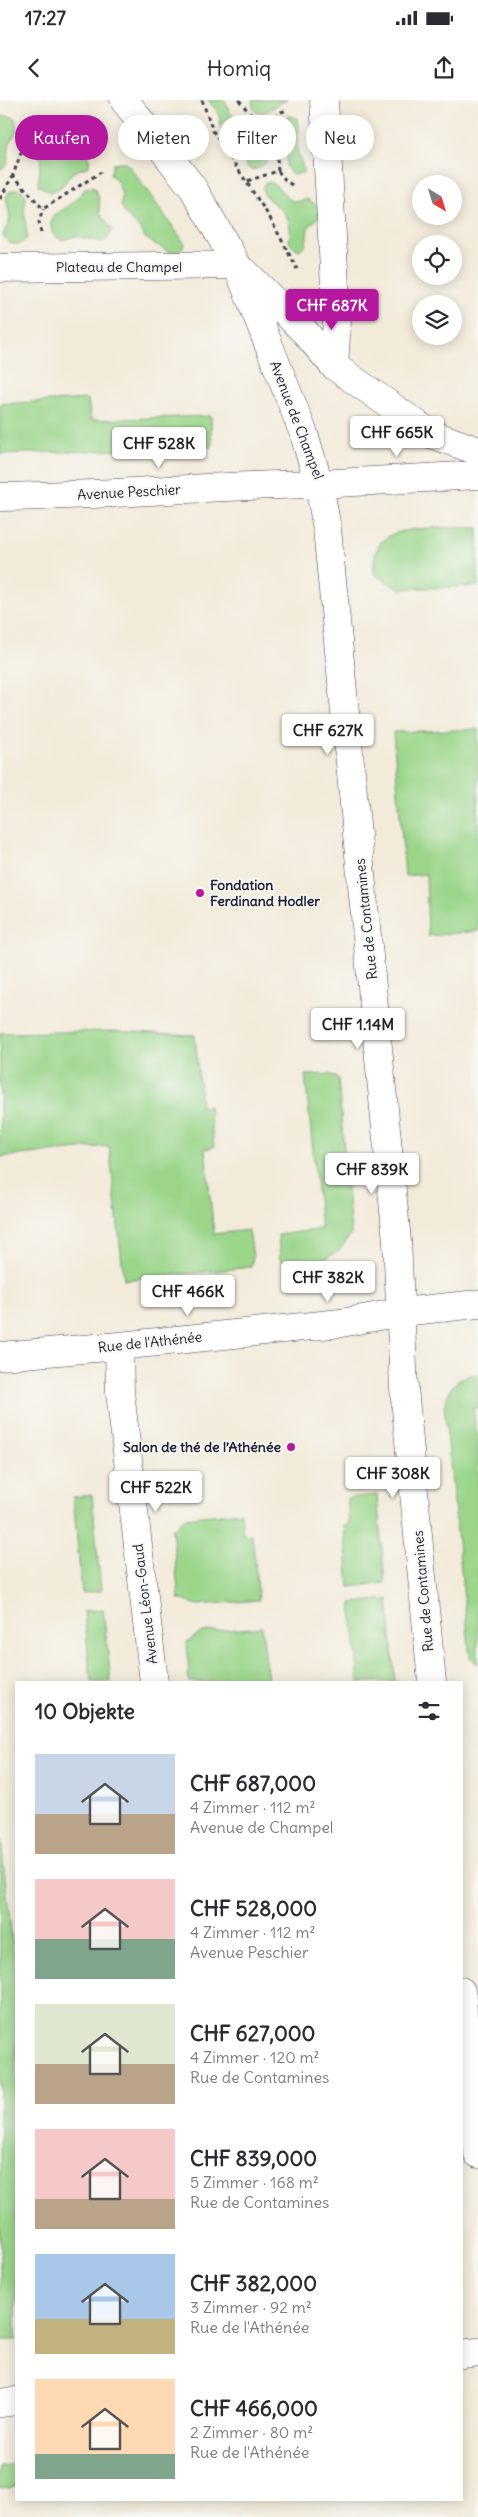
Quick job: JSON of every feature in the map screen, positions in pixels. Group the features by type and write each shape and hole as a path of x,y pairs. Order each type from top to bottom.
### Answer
{"street":[{"name":"Avenue de Champel","path":"124,100 193,188 238,265 304,434 319,484 478,475"},
{"path":"324,100 337,320 334,366"},
{"name":"Avenue de Champel","path":"238,265 305,332 334,366 431,434 478,451"},
{"name":"Plateau de Champel","path":"0,268 238,265"},
{"name":"Avenue Peschier","path":"0,497 87,495 248,484 319,484"},
{"name":"Rue de Contamines","path":"319,484 327,529 397,1241 404,1388 432,1681"},
{"name":"Rue de l'Athénée","path":"0,1356 119,1346 341,1323 401,1312 478,1304"},
{"name":"Avenue Léon-Gaud","path":"119,1346 120,1392 154,1681"},
{"path":"463,2002 473,2054 478,2154"},
{"path":"463,2354 478,2352"},
{"path":"0,2402 15,2401"}],"path":[{"path":"202,100 213,131 270,218 298,271"},
{"path":"239,100 276,146 278,171 246,181"},
{"path":"0,199 13,175 35,114"},
{"path":"13,175 42,209 101,172"}],"green space":[{"path":"208,100 225,100 232,115 219,115"},
{"path":"252,100 287,100 261,113 257,112 254,108"},
{"path":"9,116 15,118 15,133 10,142 7,164 0,170 0,117"},
{"path":"296,118 299,130 297,150 303,173 292,175 286,167 286,160 296,160"},
{"path":"41,160 89,160 89,166 73,172 61,187 50,192 38,185"},
{"path":"244,160 267,160 255,169 249,168"},
{"path":"124,162 130,167 183,241 184,245 178,253 169,252 145,238 141,229 125,214 121,205 122,195 118,183 110,175 113,164"},
{"path":"269,182 278,187 293,201 307,199 319,207 319,216 308,228 306,244 300,250 293,247 289,241 290,229 288,219 263,191 264,184"},
{"path":"87,187 94,188 99,198 100,213 112,230 106,240 101,242 75,236 63,240 58,238 53,234 52,230 51,222 53,218 71,205"},
{"path":"17,189 22,191 26,197 27,238 17,244 9,243 3,235 10,219 6,197 10,191"},
{"path":"88,399 91,420 211,416 212,447 0,454 0,404"},
{"path":"425,528 478,528 478,586 399,589 374,574 376,551 387,537"},
{"path":"478,729 478,931 428,936 426,874 405,876 393,732"},
{"path":"113,1031 195,1035 201,1107 209,1106 214,1147 205,1149 214,1234 249,1230 253,1257 251,1267 124,1280 109,1146 0,1157 0,1033"},
{"path":"329,1074 338,1078 351,1234 339,1251 320,1261 285,1265 280,1260 278,1235 321,1229 305,1075"},
{"path":"478,1374 478,1408 473,1408 478,1442 478,1663 476,1663 470,1657 444,1406 455,1383 464,1377"},
{"path":"92,1495 101,1591 82,1593 73,1497"},
{"path":"377,1495 385,1583 349,1587 344,1526 349,1525 347,1498"},
{"path":"241,1512 243,1535 252,1534 259,1600 198,1605 179,1599 172,1530 184,1518"},
{"path":"388,1599 395,1681 359,1681 351,1603"},
{"path":"103,1609 111,1681 91,1681 84,1611"},
{"path":"262,1627 268,1681 189,1681 187,1642 202,1632"},
{"path":"0,1831 15,1969 15,2340 0,2340"},
{"path":"15,2464 15,2487 0,2489 0,2466"}],"place":[{"name":"Fondation Ferdinand Hodler","path":"200,893"},
{"name":"Salon de thé de l’Athénée","path":"291,1447"}]}
